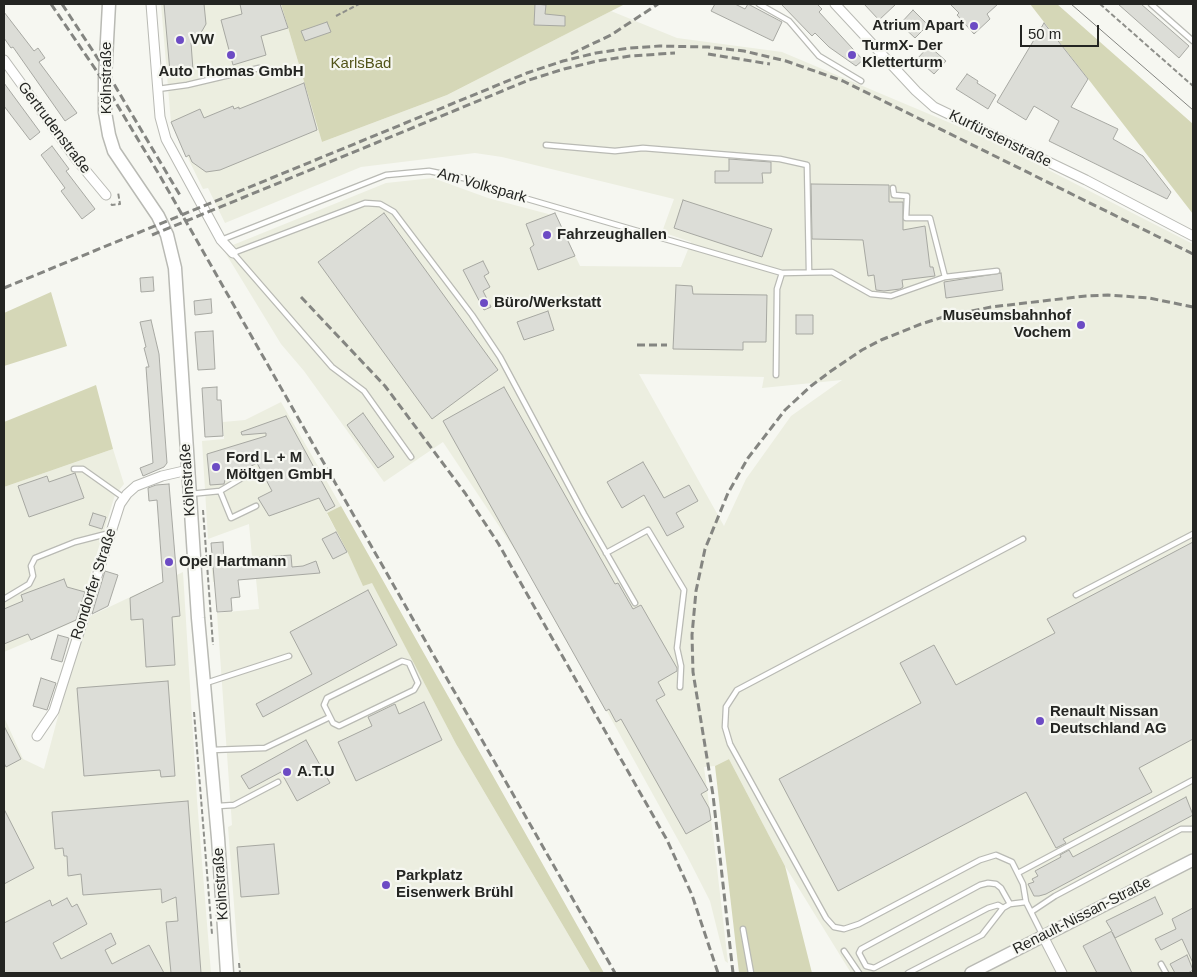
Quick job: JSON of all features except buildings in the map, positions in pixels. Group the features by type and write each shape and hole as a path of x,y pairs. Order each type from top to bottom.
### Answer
{"main road":[{"name":"Kölnstraße","path":"109,4 105,78 105,112 109,135 114,151 158,216 171,249 175,268 188,470 195,493 204,684 227,973"}],"street":[{"path":"151,4 160,117 166,139 221,240 233,253"},
{"name":"Kurfürstenstraße","path":"835,4 916,91 934,107 1086,180 1193,236"},
{"name":"Gertrudenstraße","path":"4,60 76,159 106,195"},
{"name":"Rondorfer Straße","path":"37,736 54,711 120,504 136,486 162,476 188,470"},
{"name":"Renault-Nissan-Straße","path":"971,973 1193,860"},
{"path":"1043,936 1062,973"}],"lane":[{"path":"759,4 789,21 819,56 861,80"},
{"path":"1151,4 1193,41"},
{"path":"158,90 259,68"},
{"path":"546,145 615,151 643,148 780,159 806,165 809,271"},
{"name":"Am Volkspark","path":"221,240 386,175 429,171 468,179 506,193 782,273 832,272 871,294 891,296 945,277 997,271"},
{"path":"894,188 894,195 907,196 906,218 930,218 945,277"},
{"path":"411,457 364,391 332,367 233,253 365,203 380,204 394,212 472,316 500,357 635,603"},
{"path":"584,223 585,216"},
{"path":"776,375 777,289 782,273"},
{"path":"74,469 83,469 124,498"},
{"path":"195,493 220,491 247,475"},
{"path":"220,491 231,518 256,506"},
{"path":"606,553 648,530 684,590 677,648 681,666 680,687"},
{"path":"4,599 29,584 33,576 31,566 35,558 76,542 110,533"},
{"path":"1076,595 1193,534"},
{"path":"1023,539 737,690 726,707 725,727 730,744 807,885 826,918 834,927 844,929 859,924 980,860 996,855 1012,862 1023,884 1026,902 1043,936"},
{"path":"204,684 289,656"},
{"path":"402,661 409,663 418,683 414,690 339,726 333,723 330,717 324,705 327,698 402,661"},
{"path":"210,750 266,748 330,717"},
{"path":"1018,873 1193,780"},
{"path":"215,806 234,804 278,782"},
{"path":"1031,912 1056,896 1180,829 1193,829"},
{"path":"1003,908 998,905 988,908 874,968 866,966 858,954 861,949 980,885 996,884 1010,904"},
{"path":"908,973 982,935 1003,908 1010,904 1026,902"},
{"path":"743,930 751,973"},
{"path":"844,951 859,973"},
{"path":"1161,964 1166,973"}],"path":[{"path":"336,16 359,4"},
{"path":"1100,4 1193,86"},
{"path":"112,206 120,204 118,192"},
{"path":"195,493 205,514 213,647"},
{"path":"194,709 212,938"},
{"path":"238,958 240,973"}],"shaded area":[{"path":"161,4 281,4 322,142 447,95 611,11 677,38 782,52 986,138 1193,244 1193,973 851,973 785,866 729,759 715,766 704,767 728,963 725,961 710,901 687,856 531,574 443,442 384,482 304,371 281,344 223,249 386,183 433,178 488,198 552,215 555,213 580,266 681,267 691,242 662,232 674,199 502,157 475,153 361,167 225,223 208,188 203,189 171,123","holes":["639,374 764,377 762,388 842,380 791,416 746,479 724,526"]},
{"path":"281,402 341,506 327,514 363,585 372,582 456,744 591,973 241,973 228,827 232,825 217,613 259,609 256,579 213,582 211,562 252,557 249,524 208,539 202,441 224,439 223,422 245,420"},
{"path":"113,449 124,484 115,495 76,621 4,652 4,487"},
{"path":"183,572 197,800 211,973 4,973 4,717 23,759 44,769 84,619"}],"green space":[{"name":"KarlsBad","path":"281,4 625,4 447,95 322,142"},
{"path":"1030,4 1057,4 1193,124 1193,214"},
{"path":"51,292 67,346 4,366 4,313"},
{"path":"96,385 113,449 4,487 4,422"},
{"path":"341,506 604,973 591,973 456,744 372,583 363,586 327,513"},
{"path":"729,759 785,866 812,973 739,973 715,766"}],"tram line":[{"path":"1071,4 1193,110"}],"railway":[{"path":"51,4 98,73 160,176 615,973"},
{"path":"62,4 108,74 181,197"},
{"path":"571,54 611,35 658,4"},
{"path":"4,288 527,73 563,61 596,53 660,46 708,47 744,51 786,61 843,81 1193,254"},
{"path":"152,235 529,80 597,61 630,56 675,53"},
{"path":"708,54 770,64"},
{"path":"733,973 713,795 693,672 692,635 696,591 705,549 728,493 748,458 785,410 811,386 862,350 921,324 943,317 991,307 1086,296 1108,295 1149,298 1193,307"},
{"path":"301,297 385,386 465,493 498,543 667,840 692,895 718,973"},
{"path":"637,345 667,345"}],"place":[{"name":"Atrium Apart","path":"974,26"},
{"name":"VW","path":"180,40"},
{"name":"Auto Thomas GmbH","path":"231,55"},
{"name":"TurmX- Der Kletterturm","path":"852,55"},
{"name":"Fahrzeughallen","path":"547,235"},
{"name":"Büro/Werkstatt","path":"484,303"},
{"name":"Museumsbahnhof Vochem","path":"1081,325"},
{"name":"Ford L + M Möltgen GmbH","path":"216,467"},
{"name":"Opel Hartmann","path":"169,562"},
{"name":"Renault Nissan Deutschland AG","path":"1040,721"},
{"name":"A.T.U","path":"287,772"},
{"name":"Parkplatz Eisenwerk Brühl","path":"386,885"}]}
